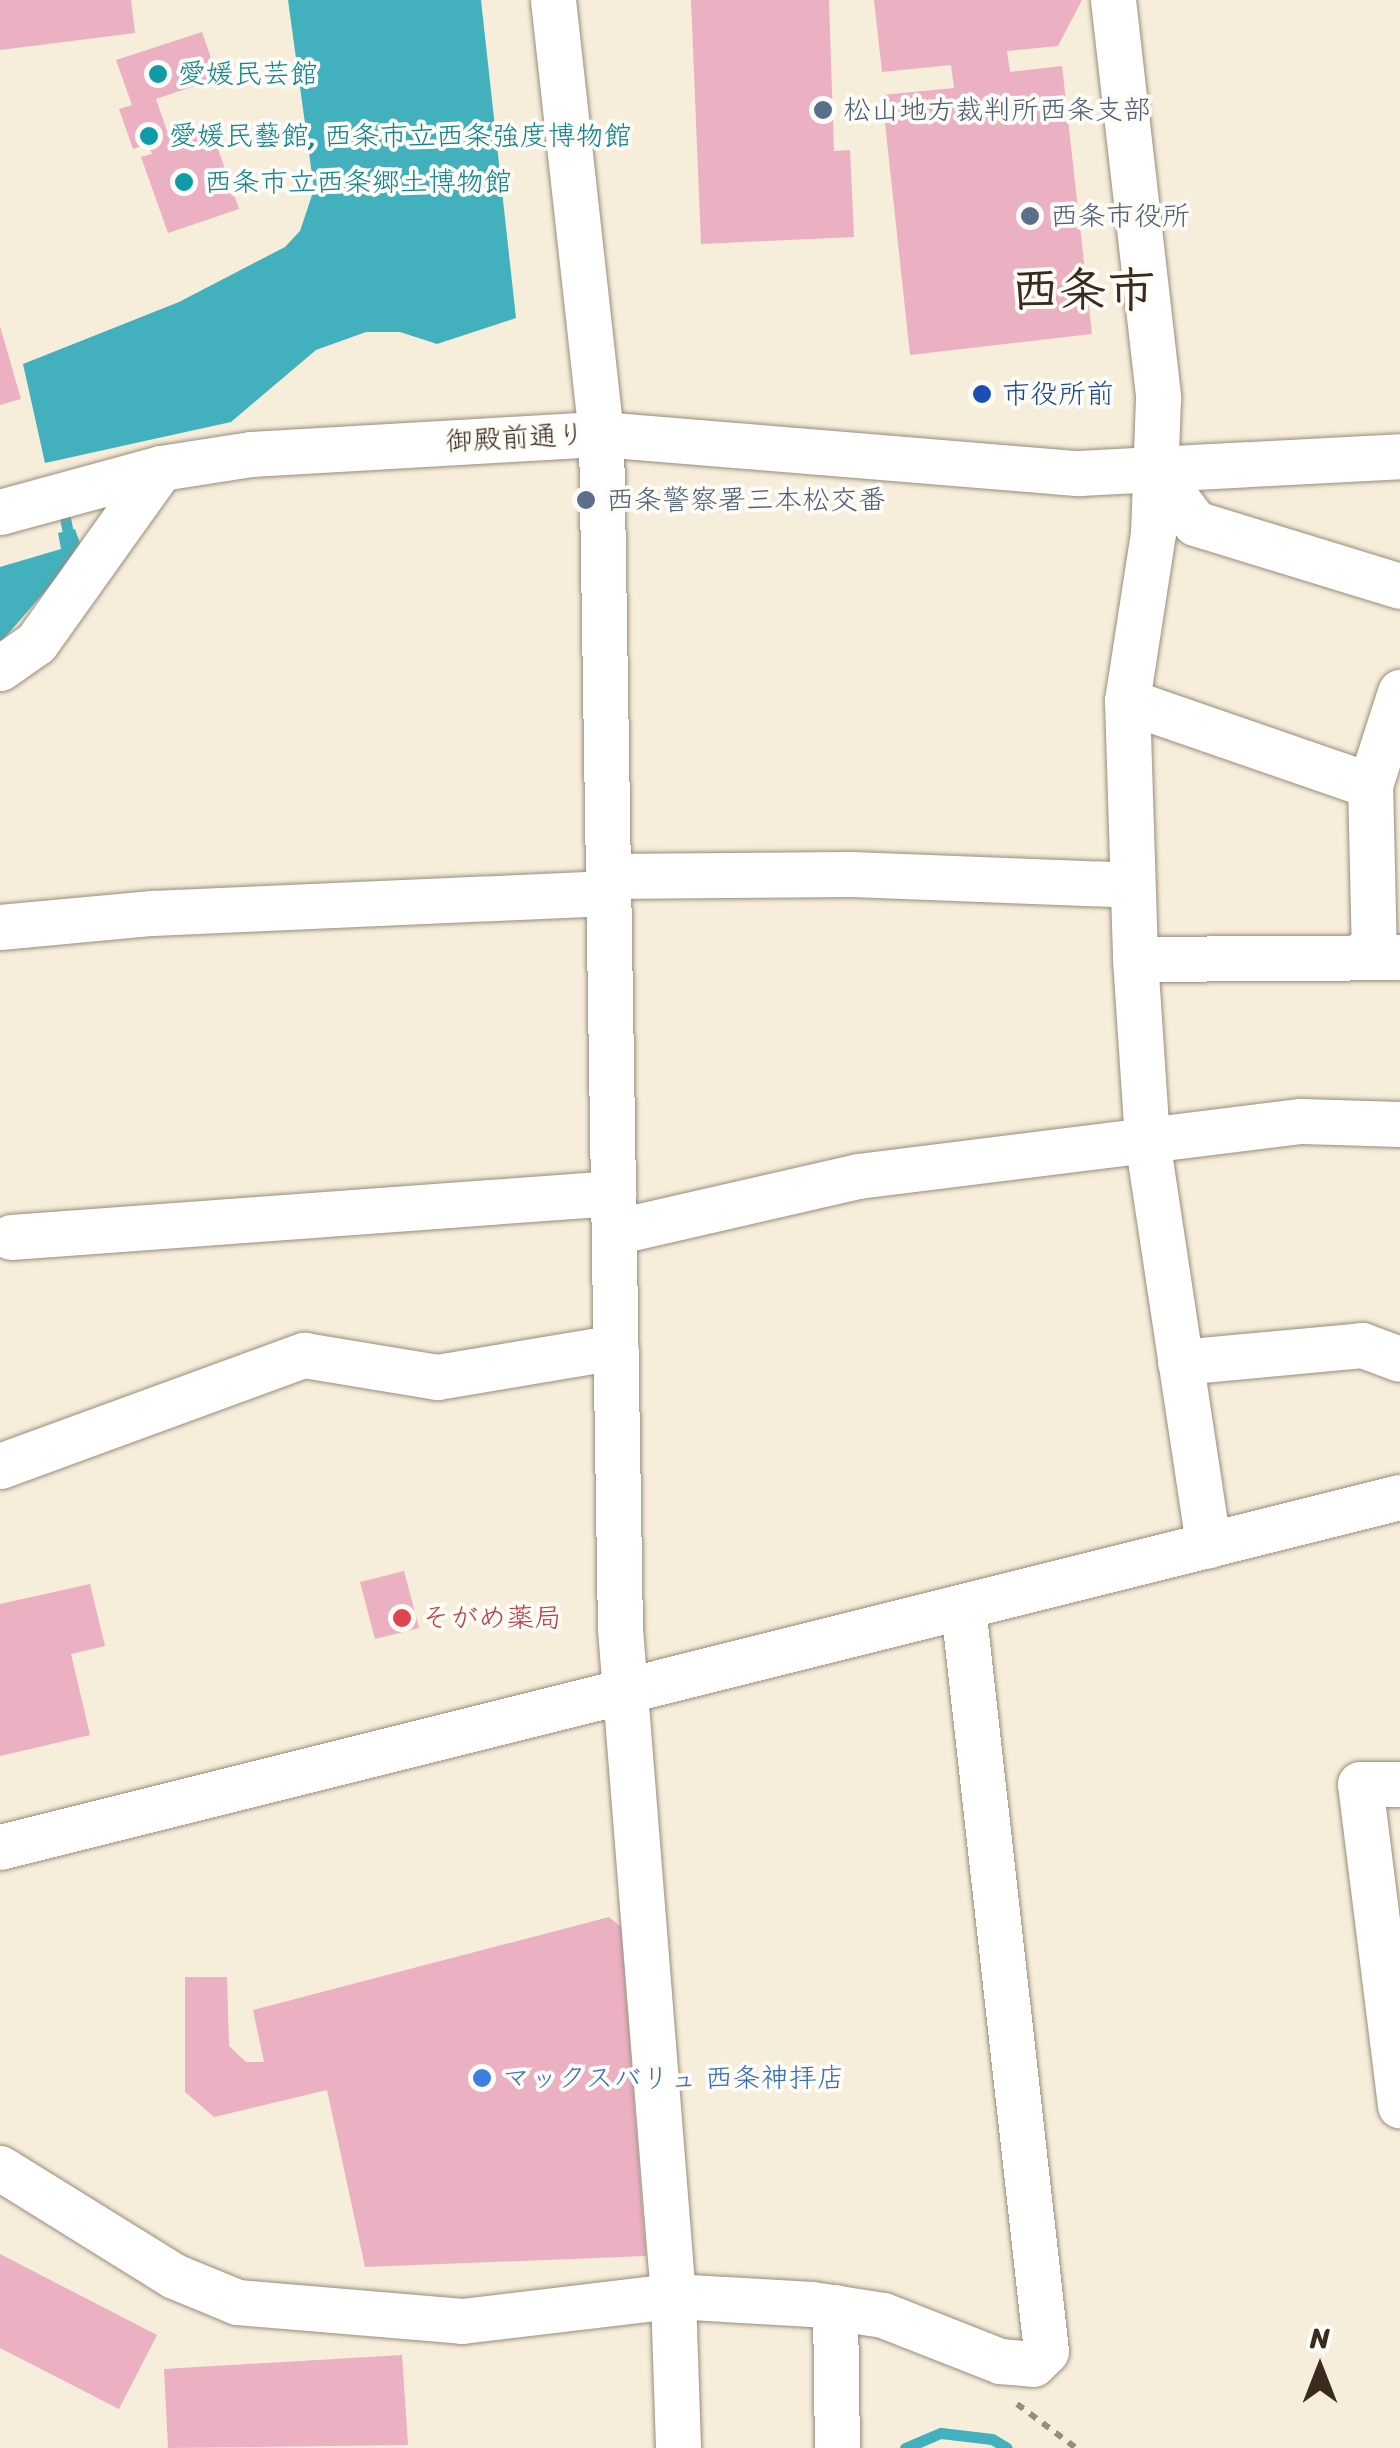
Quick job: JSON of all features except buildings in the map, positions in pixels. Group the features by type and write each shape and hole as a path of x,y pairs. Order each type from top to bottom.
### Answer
{"street":[{"name":"御殿前通り","path":"0,512 160,468 305,450 601,434 553,0"},
{"path":"1114,0 1158,398 1156,472 1126,701 1134,958 1147,1140 1208,1545"},
{"path":"678,2448 672,2296 624,1691 601,434 1079,474 1400,456"},
{"path":"0,668 36,643 160,468"},
{"path":"1156,472 1195,522 1400,586"},
{"path":"1134,958 1387,957 1370,785 1400,692"},
{"path":"1126,701 1370,785"},
{"path":"0,927 152,913 852,874 1131,884"},
{"path":"10,1237 614,1213 858,1176 1301,1121 1400,1124"},
{"path":"1180,1362 1362,1346 1400,1359"},
{"path":"0,1466 304,1355 437,1377 616,1347"},
{"path":"0,1847 1400,1497"},
{"path":"0,2168 174,2276 237,2302 462,2321 672,2296 835,2308 883,2315 1000,2361 1034,2364 1046,2352 963,1606"},
{"path":"1400,1784 1360,1784 1400,2106"},
{"path":"835,2308 837,2448"}],"path":[{"path":"1000,2361 1021,2412 1076,2448"}],"water":[{"path":"288,0 481,0 516,318 437,344 400,332 366,332 316,350 231,422 45,463 23,364 179,302 285,247 300,231 314,189"},
{"path":"75,529 82,549 0,643 0,567 61,549 58,533"}],"waterway":[{"path":"62,503 70,543"},
{"path":"905,2448 941,2433 992,2439 1007,2448"}],"place":[{"name":"愛媛民芸館","path":"158,74"},
{"name":"松山地方裁判所西条支部","path":"823,110"},
{"name":"愛媛民藝館, 西条市立西条強度博物館","path":"149,136"},
{"name":"西条市立西条郷土博物館","path":"184,182"},
{"name":"西条市役所","path":"1030,216"},
{"name":"市役所前","path":"982,394"},
{"name":"西条警察署三本松交番","path":"586,500"},
{"name":"そがめ薬局","path":"402,1618"},
{"name":"マックスバリュ 西条神拝店","path":"482,2078"}],"district":[{"name":"西条市","path":"1083,290"}]}
